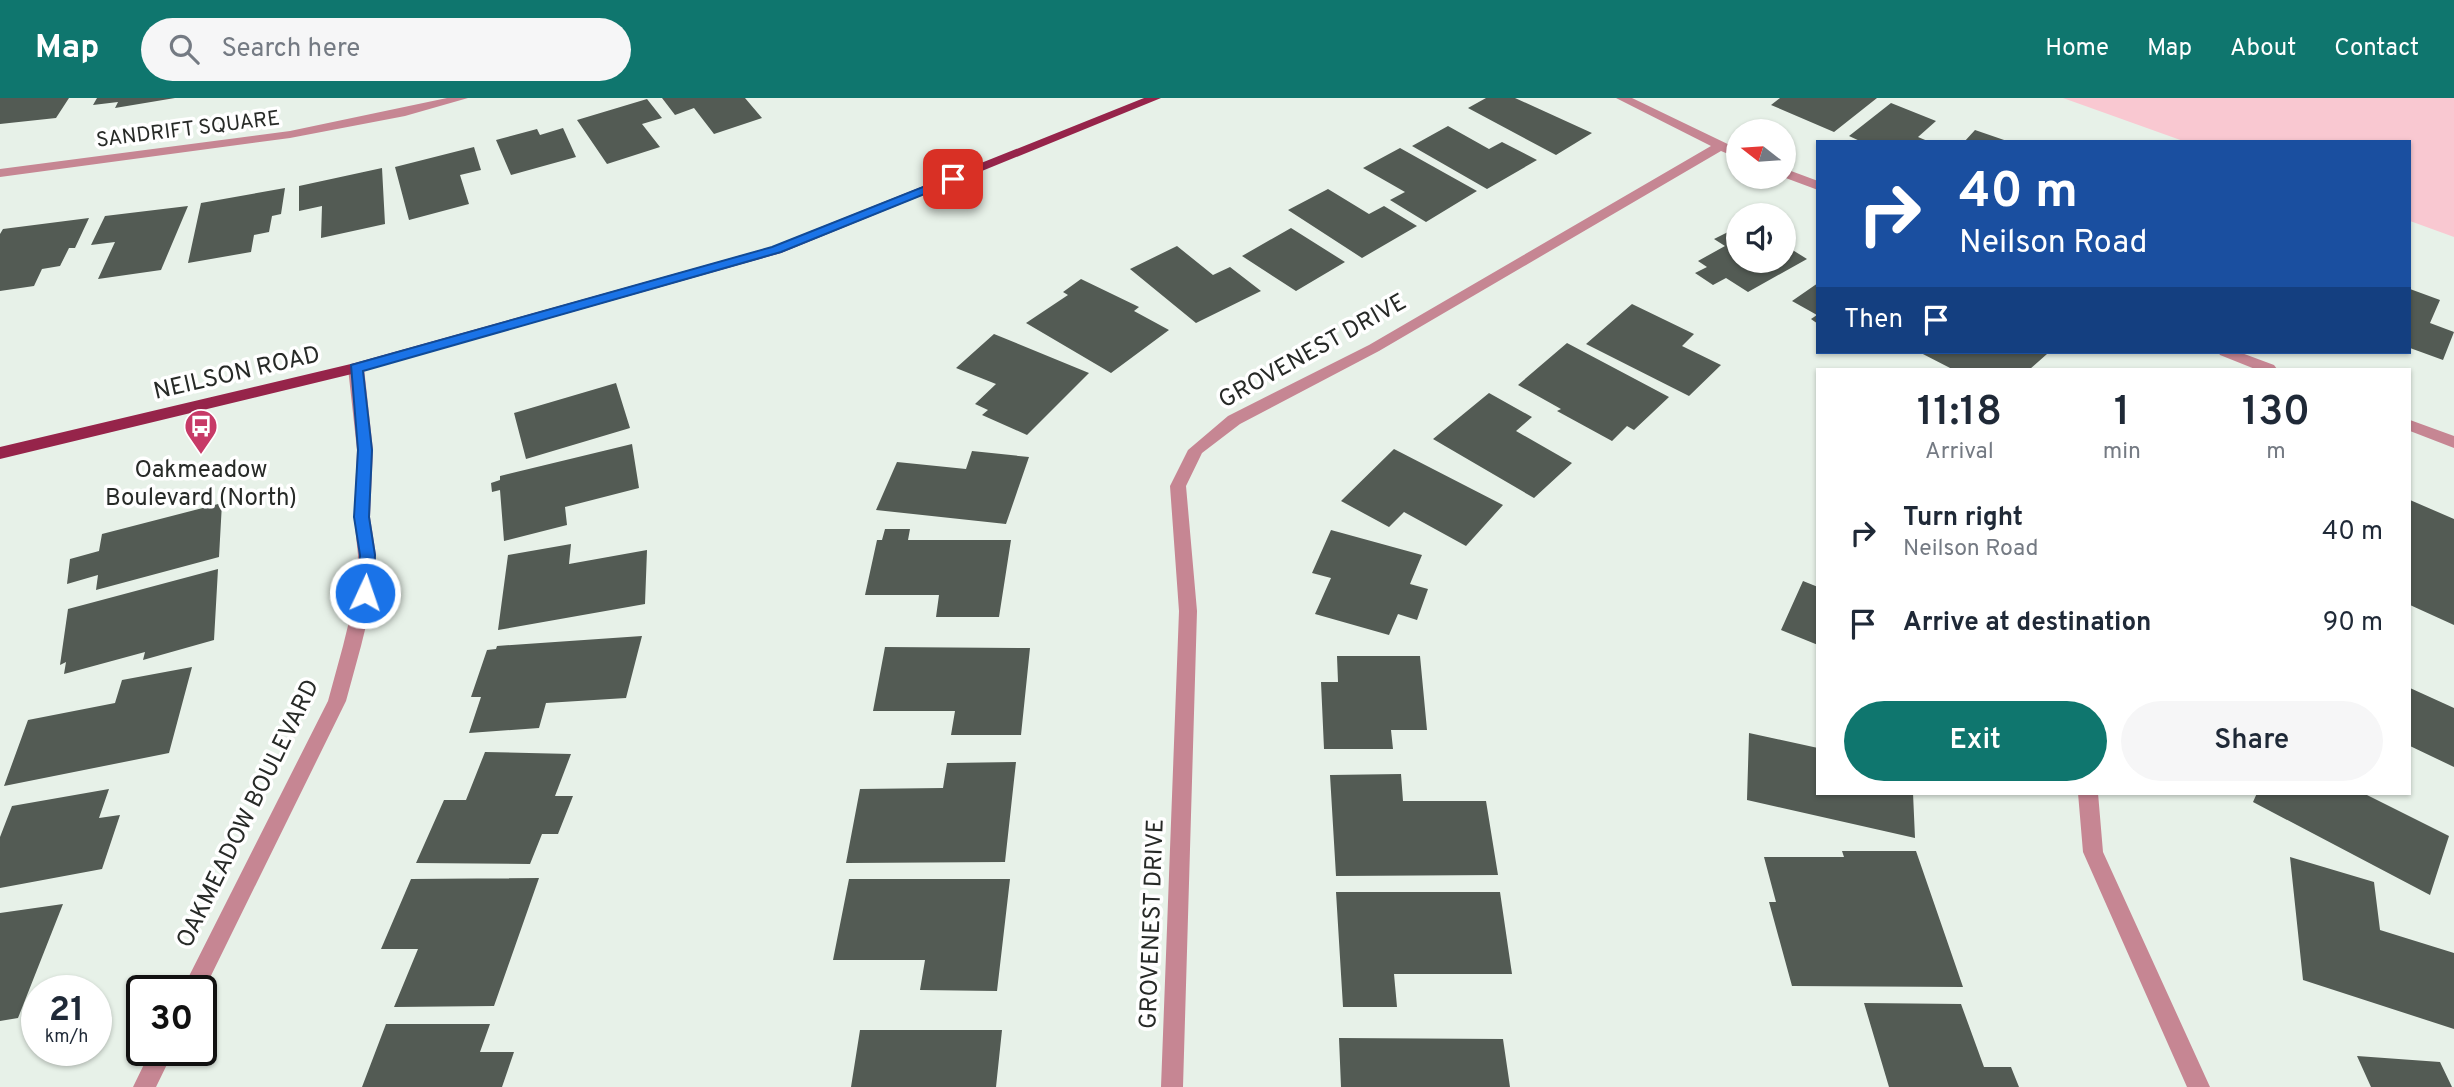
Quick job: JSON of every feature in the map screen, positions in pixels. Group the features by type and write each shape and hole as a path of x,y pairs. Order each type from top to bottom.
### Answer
{"main road":[{"name":"NEILSON ROAD","path":"0,453 356,368 776,250 1156,98"}],"street":[{"name":"SANDRIFT SQUARE","path":"0,173 300,135 395,116 462,98"},
{"path":"1622,98 1726,149"},
{"name":"GROVENEST DRIVE","path":"1172,1087 1188,611 1178,486 1196,450 1234,420 1374,348 1720,146"},
{"path":"1796,177 1816,185"},
{"path":"2230,354 2266,368"},
{"name":"OAKMEADOW BOULEVARD","path":"200,975 337,701 352,646 365,593 367,555 362,517 365,450 356,368"},
{"path":"2411,425 2454,442"},
{"path":"2088,795 2093,852 2199,1087"},
{"path":"144,1087 155,1066"}],"shaded area":[{"path":"2063,98 2454,98 2454,237 2411,221 2411,140 2180,140"}],"building":[{"path":"0,98 69,98 56,118 0,124"},
{"path":"97,98 175,98 115,108 118,102 93,105"},
{"path":"662,98 745,98 762,118 714,134 694,108 675,115"},
{"path":"1486,98 1515,98 1592,133 1556,155 1468,108"},
{"path":"1780,98 1877,98 1834,132 1771,105"},
{"path":"647,99 662,118 642,124 660,147 607,164 577,120"},
{"path":"1891,103 1936,121 1918,137 1925,140 1858,140 1849,136"},
{"path":"1448,126 1489,149 1502,142 1537,160 1487,189 1412,146"},
{"path":"563,128 576,157 511,175 496,140 537,129 540,135"},
{"path":"1975,130 2004,140 1966,140"},
{"path":"474,147 481,170 460,175 469,204 409,220 395,167"},
{"path":"1400,148 1477,191 1426,222 1390,200 1405,192 1363,168"},
{"path":"382,168 385,224 321,238 322,206 299,211 299,186"},
{"path":"285,188 281,214 272,216 269,232 254,235 251,252 188,263 201,203"},
{"path":"1328,189 1369,214 1384,206 1417,226 1362,258 1288,210"},
{"path":"188,206 161,270 98,279 115,242 91,245 105,216"},
{"path":"89,218 75,248 69,248 60,266 42,269 34,286 0,291 0,234 3,229"},
{"path":"1291,228 1345,262 1296,291 1242,256"},
{"path":"1726,233 1726,273 1782,273 1748,292 1726,278 1713,285 1695,273 1707,267 1698,261 1725,246 1714,239"},
{"path":"1177,246 1213,275 1230,267 1261,291 1196,323 1130,269"},
{"path":"1796,252 1807,259 1796,265"},
{"path":"1081,279 1139,307 1134,311 1169,330 1111,373 1026,323 1068,295 1063,292"},
{"path":"1816,284 1816,314 1792,301"},
{"path":"2411,289 2440,300 2430,323 2454,332 2443,360 2411,348"},
{"path":"1632,304 1694,334 1682,346 1721,365 1689,396 1586,344"},
{"path":"994,334 1089,373 1027,435 982,415 988,410 975,404 996,384 956,368"},
{"path":"1567,343 1669,397 1634,430 1627,426 1612,441 1557,411 1561,409 1518,385"},
{"path":"1923,354 2047,354 2031,368 1950,368"},
{"path":"616,383 630,428 526,459 514,413"},
{"path":"1489,393 1532,417 1516,431 1572,463 1534,498 1433,439"},
{"path":"632,444 639,488 565,507 567,525 504,541 500,490 492,492 491,483 500,480 500,476"},
{"path":"1394,449 1503,505 1466,546 1404,512 1389,527 1341,501"},
{"path":"972,451 1029,457 1006,524 876,510 897,462 966,469"},
{"path":"2411,500 2454,519 2454,625 2411,605"},
{"path":"222,503 219,557 96,590 98,575 67,584 70,559 99,551 102,534"},
{"path":"885,529 910,529 908,540 1011,540 999,617 936,617 939,595 865,595 877,540 882,540"},
{"path":"1331,530 1422,555 1410,584 1428,589 1417,620 1398,614 1389,635 1315,614 1331,578 1312,573"},
{"path":"571,544 569,564 647,550 645,604 498,630 508,555"},
{"path":"218,569 214,640 143,660 145,652 64,674 66,662 60,665 68,609"},
{"path":"1803,581 1816,586 1816,644 1781,630"},
{"path":"642,636 626,698 546,703 539,728 469,733 481,697 471,697 487,650 496,649 497,646"},
{"path":"885,647 1030,648 1021,735 951,735 955,711 873,711"},
{"path":"1337,656 1420,656 1427,730 1391,730 1393,749 1324,749 1321,682 1338,682"},
{"path":"192,667 169,753 4,786 28,720 115,703 122,680"},
{"path":"2411,688 2454,708 2454,767 2411,746"},
{"path":"1749,733 1816,748 1816,795 1913,795 1915,838 1747,800"},
{"path":"485,752 571,754 555,796 573,796 558,834 542,834 530,864 416,863 444,800 466,800"},
{"path":"1016,762 1005,862 846,863 860,789 943,788 947,763"},
{"path":"1401,774 1403,801 1486,801 1498,875 1336,876 1330,775"},
{"path":"109,789 99,818 120,815 102,869 0,888 0,837 12,806"},
{"path":"2256,795 2367,795 2449,836 2430,895 2253,802"},
{"path":"1842,851 1916,851 1963,987 1792,986 1769,902 1776,902 1764,857 1844,857"},
{"path":"2290,857 2374,882 2380,930 2454,953 2454,1029 2303,980"},
{"path":"539,878 494,1006 394,1007 418,949 381,949 411,879"},
{"path":"849,879 1010,879 997,991 920,990 925,960 833,960"},
{"path":"1336,892 1500,892 1512,974 1394,974 1397,1007 1343,1007"},
{"path":"63,904 35,975 21,975 21,1010 18,1018 0,1021 0,913"},
{"path":"1864,1003 1961,1004 1984,1067 2011,1067 2019,1087 1889,1087"},
{"path":"386,1024 490,1024 480,1052 514,1052 502,1087 362,1087"},
{"path":"860,1030 1002,1030 996,1087 851,1087"},
{"path":"1339,1038 1503,1039 1510,1087 1341,1087"},
{"path":"2357,1056 2440,1062 2452,1087 2371,1087"}],"place":[{"name":"Oakmeadow Boulevard (North)","path":"201,456"}],"route":[{"path":"365,593 367,555 362,517 365,450 356,368 776,250 953,179"}]}
